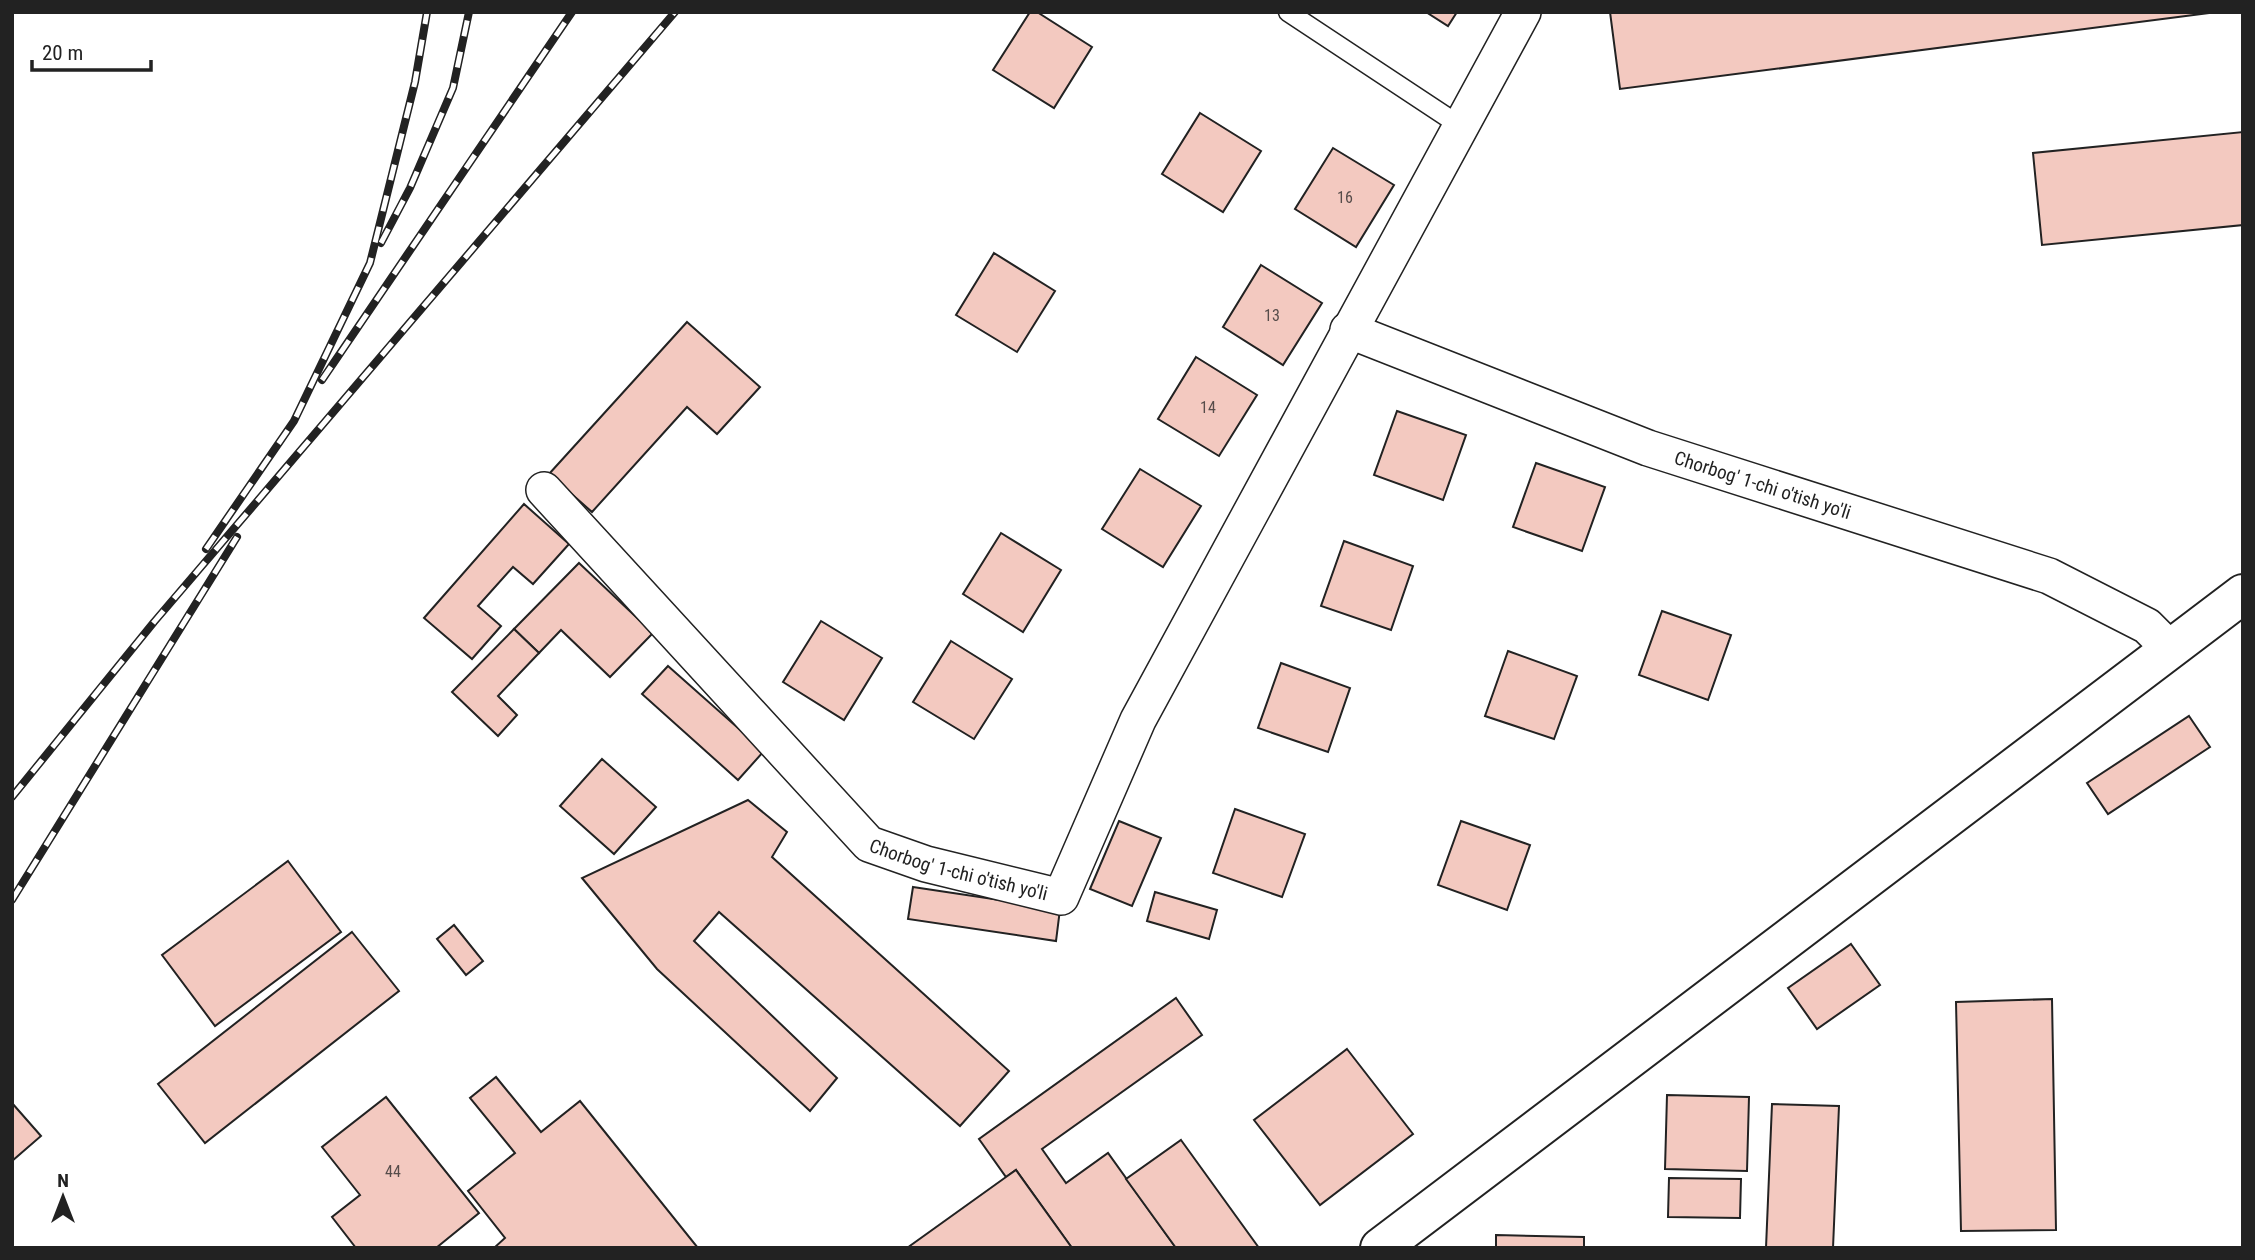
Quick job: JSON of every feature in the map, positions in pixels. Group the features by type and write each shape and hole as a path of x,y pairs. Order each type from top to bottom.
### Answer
{"street":[{"name":"Chorbog' 1-chi o'tish yo'li","path":"544,490 869,844 926,864 1061,897 1138,720 1523,12"},
{"name":"Chorbog' 1-chi o'tish yo'li","path":"1348,330 1648,448 2049,576 2147,626 2168,647"},
{"path":"1380,1248 2168,647 2243,594"}],"lane":[{"path":"1287,12 1462,127"}],"building":[{"path":"1030,12 1037,12 1092,47 1054,108 993,70"},
{"path":"1426,12 1457,12 1448,26"},
{"path":"1610,12 2217,12 1620,89"},
{"path":"1200,113 1261,151 1223,212 1162,174"},
{"path":"2243,132 2243,225 2042,245 2033,153"},
{"path":"1333,148 1394,185 1356,247 1295,209"},
{"path":"994,253 1055,291 1017,352 956,315"},
{"path":"1261,265 1322,303 1283,365 1223,327"},
{"path":"687,322 760,387 717,434 687,407 592,512 549,474"},
{"path":"1196,357 1257,395 1219,456 1158,419"},
{"path":"1397,411 1466,435 1443,500 1374,475"},
{"path":"1536,463 1605,487 1582,551 1513,527"},
{"path":"1140,469 1201,506 1163,567 1102,529"},
{"path":"524,504 569,544 533,584 513,567 478,606 501,626 472,659 424,618"},
{"path":"1001,533 1061,570 1023,632 963,594"},
{"path":"1344,541 1413,566 1391,630 1321,606"},
{"path":"579,563 653,633 610,677 561,630 539,653 514,629"},
{"path":"1662,611 1731,635 1708,700 1639,675"},
{"path":"821,621 882,658 844,720 783,682"},
{"path":"514,629 539,653 498,696 517,715 498,736 452,692"},
{"path":"951,641 1012,679 974,739 913,702"},
{"path":"1508,651 1577,676 1554,739 1485,716"},
{"path":"1281,663 1350,688 1328,752 1258,728"},
{"path":"668,666 764,751 738,780 642,694"},
{"path":"2189,716 2210,747 2108,814 2087,783"},
{"path":"602,759 656,807 614,854 560,806"},
{"path":"748,800 787,832 772,857 1009,1071 960,1126 719,912 694,941 837,1078 810,1111 657,969 582,878"},
{"path":"1235,809 1305,834 1282,897 1213,873"},
{"path":"1119,821 1161,838 1132,906 1090,889"},
{"path":"1461,821 1530,845 1507,910 1438,885"},
{"path":"288,861 341,932 215,1026 162,955"},
{"path":"913,887 1060,909 1056,941 908,919"},
{"path":"1155,892 1217,910 1209,939 1147,921"},
{"path":"454,925 483,961 466,975 437,939"},
{"path":"352,932 399,991 205,1143 158,1084"},
{"path":"1851,944 1880,985 1817,1029 1788,988"},
{"path":"1176,998 1202,1035 1042,1149 1066,1183 1108,1153 1176,1248 1072,1248 1016,1170 1006,1177 979,1139"},
{"path":"2052,999 2056,1230 1961,1231 1956,1002"},
{"path":"1347,1049 1413,1134 1320,1205 1254,1120"},
{"path":"496,1077 541,1132 580,1101 698,1248 494,1248 505,1238 468,1191 515,1153 470,1098"},
{"path":"1667,1095 1749,1097 1747,1171 1665,1169"},
{"path":"386,1097 479,1213 436,1248 356,1248 332,1217 360,1195 322,1147"},
{"path":"12,1103 41,1136 12,1161"},
{"path":"1772,1104 1839,1106 1833,1248 1766,1248"},
{"path":"1181,1140 1259,1248 1176,1248 1126,1179"},
{"path":"1016,1170 1072,1248 907,1248 1006,1177"},
{"path":"1669,1178 1741,1179 1740,1218 1668,1217"},
{"path":"1496,1235 1584,1237 1584,1248 1496,1248"}],"railway":[{"path":"206,549 294,421 370,263 415,82 427,12"},
{"path":"381,243 410,188 453,88 469,12"},
{"path":"322,380 572,12"},
{"path":"12,797 154,622 675,12"},
{"path":"12,900 237,537"}]}
